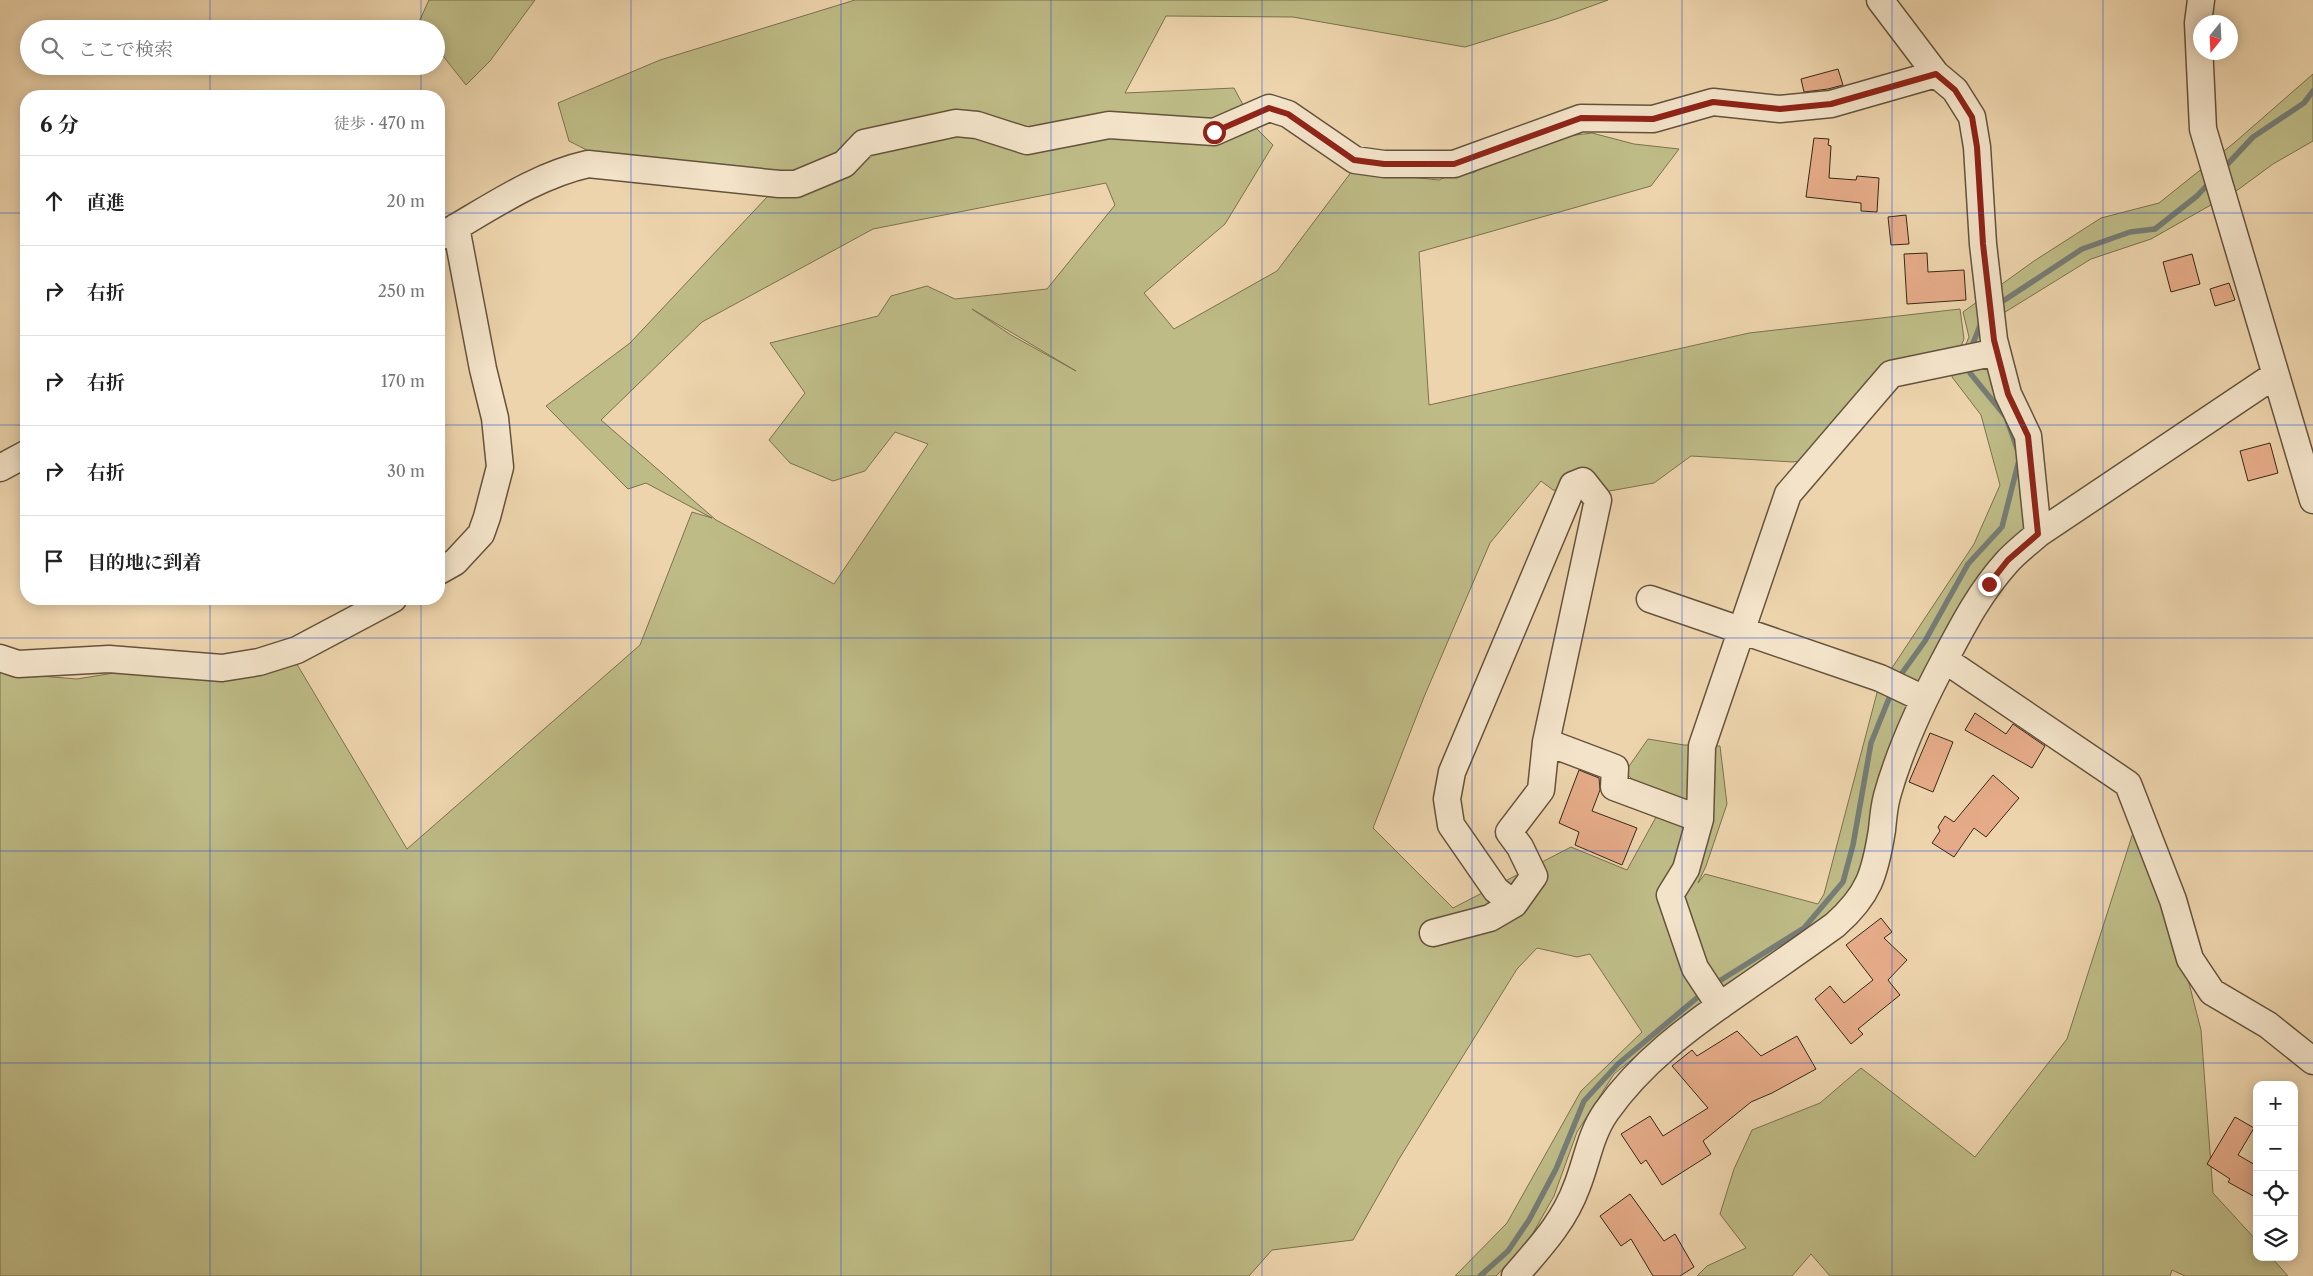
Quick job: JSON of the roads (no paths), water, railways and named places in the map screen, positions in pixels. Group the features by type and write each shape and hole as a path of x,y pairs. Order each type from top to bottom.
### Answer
{"street":[{"path":"1880,0 1936,74 1955,90 1972,117 1977,147 1983,244 1997,352 2008,394 2028,436 2038,534"},
{"path":"2201,0 2198,23 2203,129 2313,500"},
{"path":"445,568 454,562 480,534 487,517 500,467 495,418 447,232 499,201 568,168 588,164 779,184 796,184 844,164 864,143 956,123 977,125 1027,142 1109,125 1214,132 1269,108 1288,114 1354,160 1384,164 1454,164 1581,118 1653,119 1713,102 1780,109 1831,104 1936,74"},
{"path":"1720,1006 1696,968 1670,895 1686,869 1700,819 1702,746 1788,494 1891,374 1997,352"},
{"path":"1515,1276 1551,1235 1566,1211 1578,1185 1594,1132 1606,1112 1656,1055 1694,1023 1835,925 1854,908 1866,890 1873,872 1878,853 1886,797 1903,748 1924,699 1971,609 2008,560 2038,534 2275,375"},
{"path":"0,468 20,457"},
{"path":"1433,932 1490,918 1514,904 1534,876 1520,847 1509,832 1541,790 1546,742 1598,500 1583,482 1573,485 1569,494 1452,772 1447,799 1451,825 1496,890 1514,904"},
{"path":"1650,599 1740,632 1880,678 1924,699"},
{"path":"0,658 18,664 109,659 222,668 259,662 297,650 382,605"},
{"path":"1945,660 2128,784 2173,900 2190,959 2212,992 2268,1025 2313,1061"},
{"path":"1546,742 1614,768 1614,787 1700,819"}],"waterway":[{"path":"2222,170 2253,137 2304,103 2313,91"},
{"path":"1997,305 2082,249 2130,232 2155,229 2197,196 2210,182"},
{"path":"1970,351 1983,318"},
{"path":"1970,365 1970,373 2006,417 2018,451"},
{"path":"1897,680 1925,641 1968,564 2002,527 2019,460"},
{"path":"1713,985 1804,928 1843,882 1853,845 1871,743 1892,691"},
{"path":"1480,1276 1508,1251 1529,1220 1556,1169 1584,1101 1618,1064 1704,992"}]}
